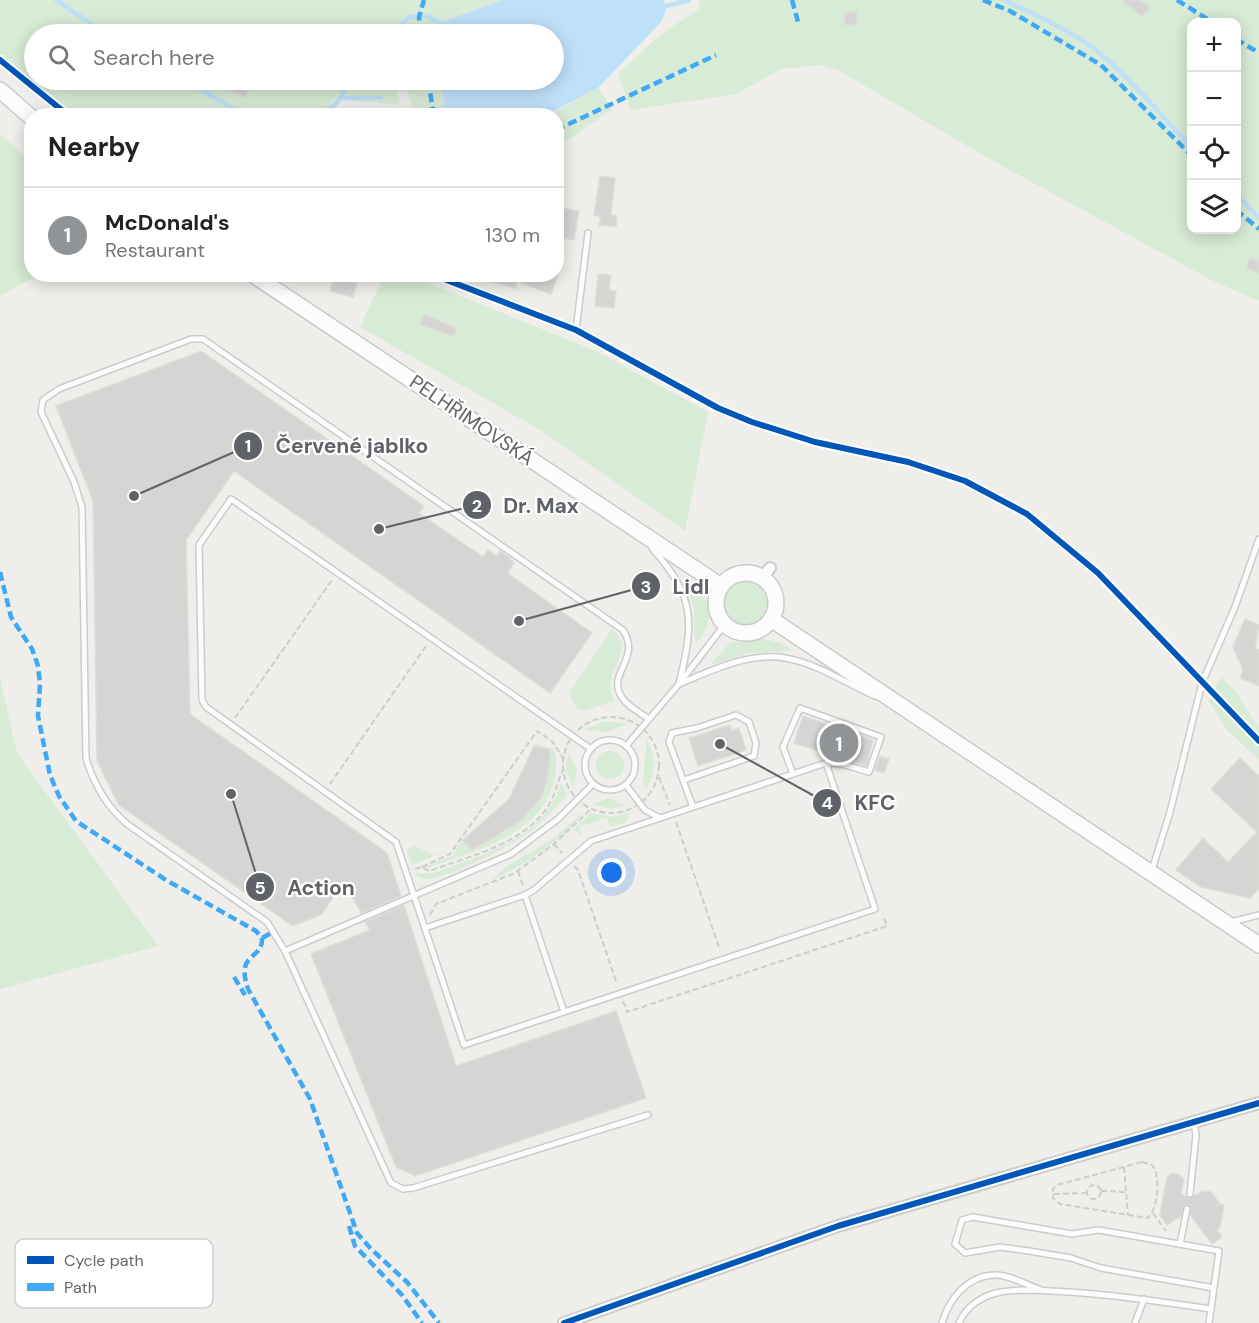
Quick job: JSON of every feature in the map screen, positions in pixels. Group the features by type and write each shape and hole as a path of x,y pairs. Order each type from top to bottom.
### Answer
{"main road":[{"path":"0,90 24,111"},
{"name":"PELHŘIMOVSKÁ","path":"264,282 721,586"},
{"path":"766,573 775,597 771,619 758,630 749,633 732,630 725,624 717,610 716,602 721,586 740,574 766,573"},
{"path":"771,619 1259,945"}],"street":[{"path":"564,1323 838,1226 1259,1103"}],"lane":[{"path":"576,330 588,233"},
{"path":"452,282 576,330 628,356 718,408"},
{"path":"648,1115 413,1188 398,1188 390,1183 285,951 267,922 114,813 93,779 86,758 82,507 74,482 41,412 43,400 50,394 191,339 203,339 623,630 629,643 630,654 617,681 619,693 627,703 649,719"},
{"path":"591,749 231,499 199,546 202,700 212,713 396,842 464,1046 875,909 826,763"},
{"path":"637,530 672,571 686,602 689,640 679,684"},
{"path":"1151,873 1170,812 1202,683 1235,608 1259,539"},
{"path":"626,746 679,684 725,624"},
{"path":"679,684 735,662 762,657 789,658 915,715"},
{"path":"425,928 525,895 534,890 591,840 660,818 673,813 693,807 793,774 826,763 842,764 869,772 881,737 800,708 783,747 793,774"},
{"path":"684,780 754,756 756,743 749,722 736,715 697,729 672,733 669,742 693,807"},
{"path":"612,740 626,746 631,751 636,766 626,785 609,791 593,784 585,767 591,749 604,741 612,740"},
{"path":"285,951 511,854 540,835 593,784"},
{"path":"626,785 645,810 660,818"},
{"path":"525,895 564,1012"},
{"path":"1227,923 1259,915"},
{"path":"1190,1194 1196,1135 1194,1122"},
{"path":"1180,1244 1187,1209"},
{"path":"1209,1323 1214,1288 1219,1251 1099,1230 1072,1234 973,1217 962,1221 955,1244 965,1253 1000,1247 1029,1251 1071,1258 1101,1268 1214,1288"},
{"path":"942,1323 951,1300 969,1284 982,1278 996,1275 1044,1290"},
{"path":"959,1323 974,1303 989,1295 1002,1292 1044,1290 1144,1299 1211,1309"},
{"path":"1135,1323 1144,1299"}],"path":[{"path":"230,726 337,573"},
{"path":"325,792 431,639"},
{"path":"422,867 429,871 495,847 522,832 541,816 552,800 563,770 563,758 571,737 579,729 599,718 621,718 642,728 649,735 658,754 658,776 655,786 640,804 616,813 591,809 578,800 571,791 563,770"},
{"path":"406,872 450,854 537,731 552,741 563,758"},
{"path":"658,776 673,813 729,978"},
{"path":"422,919 432,914 436,904 518,871 554,844 591,809"},
{"path":"554,844 578,870 627,1012 886,926 882,913 875,909"},
{"path":"518,871 525,895"},
{"path":"1143,1162 1155,1168 1158,1175 1153,1213 1148,1218 1060,1204 1052,1194 1053,1189 1058,1185 1143,1162"},
{"path":"1124,1167 1128,1215"},
{"path":"1087,1193 1093,1184 1091,1176"},
{"path":"1092,1199 1099,1197 1101,1191 1099,1186 1093,1184"},
{"path":"1101,1191 1127,1192"},
{"path":"1052,1194 1087,1193"},
{"path":"1087,1193 1092,1199 1092,1209"},
{"path":"1153,1213 1165,1228 1171,1242"}],"green space":[{"path":"0,0 503,0 438,24 403,24 403,17 401,24 24,24 24,76 0,57"},
{"path":"698,0 1259,0 1259,301 1215,282 993,161 838,70 819,65 782,69 736,94 631,110 618,74 660,35 700,8"},
{"path":"598,88 612,109 564,143 564,108 561,108"},
{"path":"43,90 397,90 400,105 333,99 330,108 66,108"},
{"path":"442,90 445,108 413,108 407,91"},
{"path":"0,134 24,156 25,282 0,296"},
{"path":"381,282 426,282 596,351 708,412 685,531 540,430 360,327"},
{"path":"687,578 701,591 708,608 707,625 697,642 695,640 694,607 684,581"},
{"path":"746,582 761,588 767,603 761,618 746,624 731,618 725,603 731,588"},
{"path":"612,629 621,642 622,649 611,682 614,701 584,711 578,710 569,693"},
{"path":"765,639 781,643 793,651 749,653 714,664 712,662 730,643"},
{"path":"1221,676 1237,693 1259,729 1259,760 1226,729 1209,701"},
{"path":"0,678 17,753 158,946 0,989"},
{"path":"605,721 628,724 606,732 583,730"},
{"path":"647,740 654,765 652,778 646,790 643,779"},
{"path":"537,744 553,749 556,755 555,776 549,796 538,813 523,826 486,847 427,868 426,866 452,856 463,840 472,850 519,822 529,812 537,802 543,788 551,750 534,746"},
{"path":"568,751 577,770 573,788 566,770"},
{"path":"610,751 620,755 624,765 620,775 610,779 600,775 596,765 600,755"},
{"path":"561,783 567,795 546,818 522,837 480,860 449,873 427,879 415,874 441,871 496,849 523,834 545,813"},
{"path":"609,798 625,806 611,809 592,804"},
{"path":"584,811 556,841 492,880 506,867 554,838"},
{"path":"630,812 626,822 610,827 607,818 579,827 582,837 575,830 558,845 591,813 613,817"},
{"path":"413,845 434,855 448,850 412,865 407,851"}],"water":[{"path":"503,0 663,0 667,6 662,21 598,88 559,108 445,108 442,90 564,90 564,24 439,23"}],"building":[{"path":"1122,0 1140,0 1150,8 1142,17"},
{"path":"857,12 857,25 845,25 844,13"},
{"path":"228,90 248,90 245,97"},
{"path":"600,176 615,178 611,215 617,216 616,227 599,225 601,217 594,215"},
{"path":"564,208 579,211 574,240 564,238"},
{"path":"1250,258 1259,261 1259,273 1246,268"},
{"path":"598,274 611,275 609,290 616,291 614,308 595,306"},
{"path":"333,282 357,282 353,297 330,291"},
{"path":"491,282 517,282 516,288"},
{"path":"520,282 555,282 551,294"},
{"path":"424,314 456,328 453,336 420,325"},
{"path":"201,351 424,506 419,513 483,557 488,550 497,556 500,551 510,558 514,563 507,573 592,633 550,693 234,471 186,540 190,714 387,853 401,896 361,913 344,882 321,915 293,926 119,805 97,761 93,501 56,406"},
{"path":"1245,619 1259,625 1255,648 1259,650 1259,686 1240,678 1243,670 1233,647"},
{"path":"803,716 873,740 866,766 794,743"},
{"path":"730,725 732,731 739,728 746,750 698,766 689,738"},
{"path":"534,746 551,749 547,781 541,798 519,822 472,850 463,840 509,799"},
{"path":"880,756 889,759 884,773 875,770"},
{"path":"1240,758 1259,776 1259,889 1250,898 1201,887 1176,870 1203,838 1228,862 1257,832 1211,789"},
{"path":"404,905 456,1066 616,1011 646,1098 415,1176 396,1167 311,954 370,930 365,922"},
{"path":"1172,1173 1180,1175 1184,1180 1181,1193 1188,1198 1204,1191 1211,1192 1220,1204 1224,1205 1220,1227 1217,1230 1222,1237 1212,1244 1191,1216 1190,1205 1184,1205 1181,1216 1167,1225 1160,1215 1167,1177"}],"waterway":[{"path":"56,0 91,24"},
{"path":"663,7 689,0"},
{"path":"1004,0 1087,43 1110,62 1187,143"},
{"path":"402,24 409,17 428,16 440,24"},
{"path":"201,90 233,108"},
{"path":"330,108 345,90"},
{"path":"342,98 381,98"},
{"path":"1241,199 1259,218"}],"marked path":[{"path":"420,24 419,17 424,0"},
{"path":"792,0 798,22"},
{"path":"983,0 1010,11 1101,65 1187,151"},
{"path":"1177,0 1206,18"},
{"path":"1241,42 1259,53"},
{"path":"564,126 716,55"},
{"path":"430,90 433,108"},
{"path":"1241,214 1259,229"},
{"path":"0,572 11,617 32,649 38,666 40,684 38,716 50,775 59,796 76,821 166,880 256,931 262,938 261,945 245,968 248,989 310,1099 357,1233 407,1282 439,1323"},
{"path":"262,938 273,932"},
{"path":"234,977 245,995"},
{"path":"349,1226 355,1246 402,1295 422,1323"}],"cycle path":[{"path":"0,60 24,79"},
{"path":"37,90 59,108"},
{"path":"452,282 576,330 718,408 752,422 815,442 908,462 965,481 1027,514 1098,573 1259,741"},
{"path":"564,1323 838,1226 1259,1103"}],"place":[{"name":"Červené jablko","path":"134,496"},
{"name":"Dr. Max","path":"379,529"},
{"name":"Lidl","path":"519,621"},
{"name":"McDonald's","path":"839,743"},
{"name":"KFC","path":"720,744"},
{"name":"Action","path":"231,794"}]}
